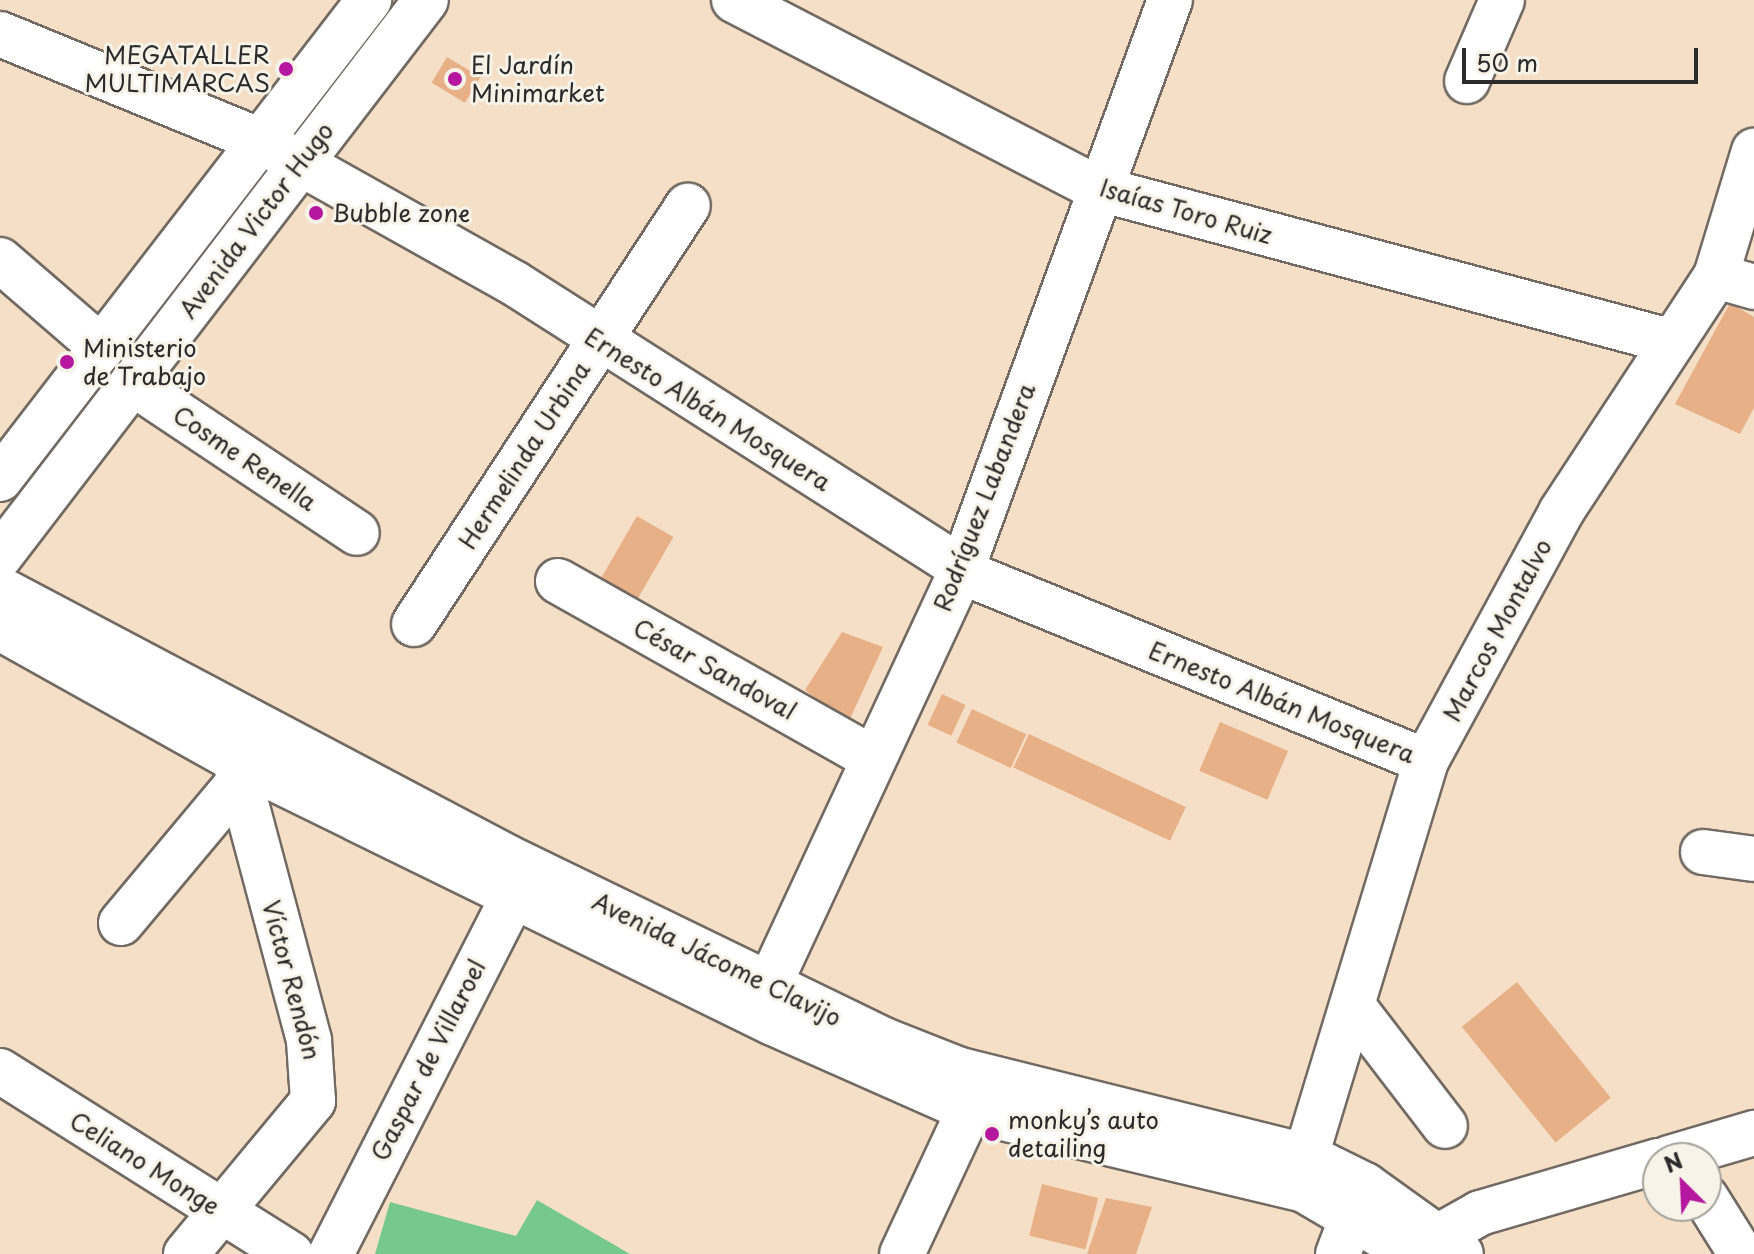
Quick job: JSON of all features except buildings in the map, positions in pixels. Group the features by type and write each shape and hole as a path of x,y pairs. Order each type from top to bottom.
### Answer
{"street":[{"name":"Avenida Victor Hugo","path":"0,479 369,0"},
{"name":"Avenida Victor Hugo","path":"0,556 426,0"},
{"name":"Isaías Toro Ruiz","path":"734,0 1096,188 1669,341"},
{"name":"Rodríguez Labandera","path":"770,983 962,569 1096,188 1170,0"},
{"path":"1467,81 1502,0"},
{"name":"Ernesto Albán Mosquera","path":"0,34 259,140 299,162 514,283 598,341 962,569 1426,761"},
{"name":"Marcos Montalvo","path":"1305,1173 1356,1010 1426,761 1561,512 1669,341 1735,282 1754,151"},
{"name":"Hermelinda Urbina","path":"414,624 688,206"},
{"path":"0,260 102,348"},
{"name":"Cosme Renella","path":"132,383 357,533"},
{"name":"César Sandoval","path":"558,581 872,758"},
{"name":"Avenida Jácome Clavijo","path":"0,589 520,882 969,1110 1305,1173"},
{"name":"Avenida Jácome Clavijo","path":"0,628 236,770 770,983 960,1070 1305,1173 1357,1198 1426,1249"},
{"path":"121,923 236,770"},
{"name":"Víctor Rendón","path":"186,1254 220,1211 298,1128 313,1101 316,1073 236,770"},
{"path":"1703,852 1754,859"},
{"name":"Gaspar de Villaroel","path":"331,1254 520,882"},
{"path":"1356,1010 1445,1126"},
{"name":"Celiano Monge","path":"0,1071 291,1254"},
{"path":"902,1254 969,1110"},
{"path":"1722,1143 1754,1133"},
{"path":"1426,1249 1642,1169"},
{"path":"1338,1254 1357,1198"},
{"path":"1721,1222 1741,1254"}],"green space":[{"path":"537,1200 630,1254 375,1254 390,1202 516,1236"}],"place":[{"name":"MEGATALLER MULTIMARCAS","path":"286,69"},
{"name":"El Jardín Minimarket","path":"455,79"},
{"name":"Bubble zone","path":"316,213"},
{"name":"Ministerio de Trabajo","path":"67,362"},
{"name":"monky’s auto detailing","path":"992,1134"}]}
